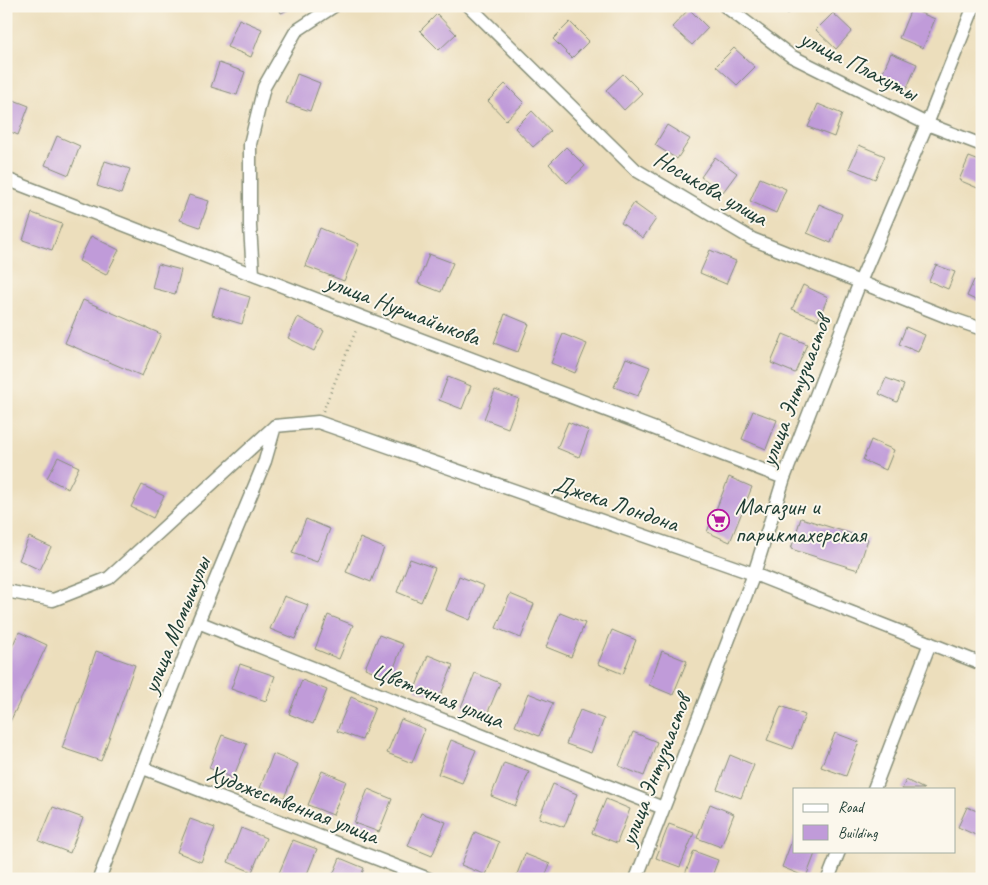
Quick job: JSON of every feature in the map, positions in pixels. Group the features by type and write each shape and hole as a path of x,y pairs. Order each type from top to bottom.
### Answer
{"street":[{"path":"253,274 250,226 250,144 264,87 296,31 334,6"},
{"name":"Носикова улица","path":"469,6 636,170 752,239 982,329"},
{"name":"улица Плахуты","path":"725,6 791,56 927,124 982,145"},
{"name":"улица Энтузиастов","path":"636,879 754,574 784,478 860,282 927,124 974,6"},
{"name":"улица Нуршайыкова","path":"6,178 362,317 784,478"},
{"path":"6,591 53,600 109,578 166,528 275,426 318,422"},
{"name":"Джека Лондона","path":"318,422 754,574 982,664"},
{"name":"улица Момышулы","path":"98,879 143,768 198,622 264,461 275,426"},
{"name":"Цветочная улица","path":"198,622 663,808"},
{"path":"874,788 930,643"},
{"name":"Художественная улица","path":"143,768 428,879"},
{"path":"828,879 839,852"}],"path":[{"path":"318,422 362,317"}],"building":[{"path":"278,6 296,6 281,13"},
{"path":"780,6 796,6 788,14"},
{"path":"689,9 708,28 692,45 672,27"},
{"path":"911,9 935,19 923,48 899,38"},
{"path":"833,13 852,31 836,49 816,30"},
{"path":"437,14 456,34 439,50 420,31"},
{"path":"239,19 262,29 251,57 227,47"},
{"path":"570,22 589,41 572,58 553,39"},
{"path":"734,48 755,67 737,85 716,66"},
{"path":"891,53 917,64 907,88 881,76"},
{"path":"219,63 245,72 237,95 211,87"},
{"path":"297,74 320,83 310,111 286,103"},
{"path":"623,74 642,93 624,110 606,90"},
{"path":"505,84 524,103 506,120 488,101"},
{"path":"6,97 29,106 18,135 6,130"},
{"path":"818,104 842,114 834,137 808,127"},
{"path":"532,111 551,131 533,147 515,128"},
{"path":"667,125 690,139 677,159 655,145"},
{"path":"57,136 80,146 69,175 45,165"},
{"path":"859,145 885,156 875,179 849,168"},
{"path":"566,147 585,166 567,183 549,164"},
{"path":"715,157 737,173 723,192 701,177"},
{"path":"969,157 982,162 982,190 959,180"},
{"path":"105,161 130,169 121,194 97,186"},
{"path":"760,178 786,189 776,213 750,201"},
{"path":"189,195 209,201 200,227 180,220"},
{"path":"634,203 656,219 643,238 621,223"},
{"path":"819,204 842,214 831,243 807,233"},
{"path":"32,213 62,224 52,250 23,240"},
{"path":"320,228 359,244 344,281 305,266"},
{"path":"91,236 119,250 106,275 79,261"},
{"path":"710,250 736,261 726,284 700,273"},
{"path":"429,254 453,263 441,292 418,283"},
{"path":"158,264 181,270 175,294 152,288"},
{"path":"936,265 955,272 948,289 929,281"},
{"path":"974,280 982,283 982,303 967,296"},
{"path":"803,285 828,297 818,320 792,309"},
{"path":"220,288 250,297 242,324 212,315"},
{"path":"83,300 161,334 142,376 65,343"},
{"path":"505,314 529,324 518,352 494,343"},
{"path":"298,317 324,331 314,351 288,338"},
{"path":"906,327 925,335 918,352 899,344"},
{"path":"563,334 587,344 575,373 551,363"},
{"path":"783,334 807,344 795,373 771,363"},
{"path":"626,358 650,367 638,396 614,387"},
{"path":"448,377 471,386 462,409 439,400"},
{"path":"886,378 904,385 897,402 879,394"},
{"path":"495,390 519,399 508,428 484,419"},
{"path":"753,411 777,420 766,449 742,439"},
{"path":"568,422 589,431 579,457 557,448"},
{"path":"871,440 894,450 886,470 863,460"},
{"path":"58,457 79,467 68,489 47,478"},
{"path":"729,477 752,487 730,542 707,532"},
{"path":"142,485 164,496 153,518 131,507"},
{"path":"801,518 868,539 858,570 791,549"},
{"path":"306,519 330,529 317,562 292,553"},
{"path":"29,537 51,547 40,570 19,560"},
{"path":"360,538 384,548 371,582 346,572"},
{"path":"410,559 435,568 421,602 397,592"},
{"path":"459,576 484,586 470,620 446,610"},
{"path":"510,594 534,604 521,638 496,628"},
{"path":"284,596 308,605 295,639 270,629"},
{"path":"560,613 585,623 571,657 546,647"},
{"path":"328,615 353,625 339,659 315,649"},
{"path":"612,630 636,640 623,674 598,664"},
{"path":"19,632 47,645 6,730 6,659"},
{"path":"379,635 403,644 390,678 365,668"},
{"path":"96,651 135,665 101,761 62,748"},
{"path":"662,651 687,661 673,695 649,685"},
{"path":"428,655 453,665 439,699 415,689"},
{"path":"240,664 275,676 266,701 231,689"},
{"path":"475,673 500,683 486,717 461,707"},
{"path":"302,680 327,690 313,724 289,714"},
{"path":"528,693 553,703 539,736 515,726"},
{"path":"351,697 375,707 362,740 337,731"},
{"path":"781,706 805,715 792,749 767,740"},
{"path":"580,710 604,719 591,753 566,744"},
{"path":"401,719 425,729 412,763 387,753"},
{"path":"633,732 657,742 644,776 619,766"},
{"path":"835,733 859,742 846,776 821,767"},
{"path":"222,735 247,744 233,778 209,768"},
{"path":"451,740 476,750 462,783 438,774"},
{"path":"273,754 298,764 284,798 260,788"},
{"path":"730,755 754,765 741,798 717,789"},
{"path":"504,763 529,772 515,806 491,796"},
{"path":"322,771 346,781 333,815 308,805"},
{"path":"906,780 922,788 902,788"},
{"path":"553,784 577,794 564,827 539,818"},
{"path":"368,789 392,799 379,832 354,823"},
{"path":"606,799 630,809 617,843 592,833"},
{"path":"710,804 734,814 721,847 697,838"},
{"path":"53,807 83,818 70,853 39,841"},
{"path":"967,807 982,813 982,838 958,827"},
{"path":"421,813 446,822 432,856 408,846"},
{"path":"190,819 215,828 201,862 177,852"},
{"path":"669,824 694,833 680,867 656,858"},
{"path":"241,828 266,838 252,872 228,862"},
{"path":"475,832 499,842 486,875 461,865"},
{"path":"793,838 793,852 816,852 806,877 782,867"},
{"path":"293,840 317,849 305,879 293,879 279,873"},
{"path":"694,851 718,860 711,879 683,879"},
{"path":"525,854 550,864 544,879 515,879"},
{"path":"340,858 364,868 360,879 331,879"}],"place":[{"name":"Магазин и парикмахерская","path":"719,520"}]}
